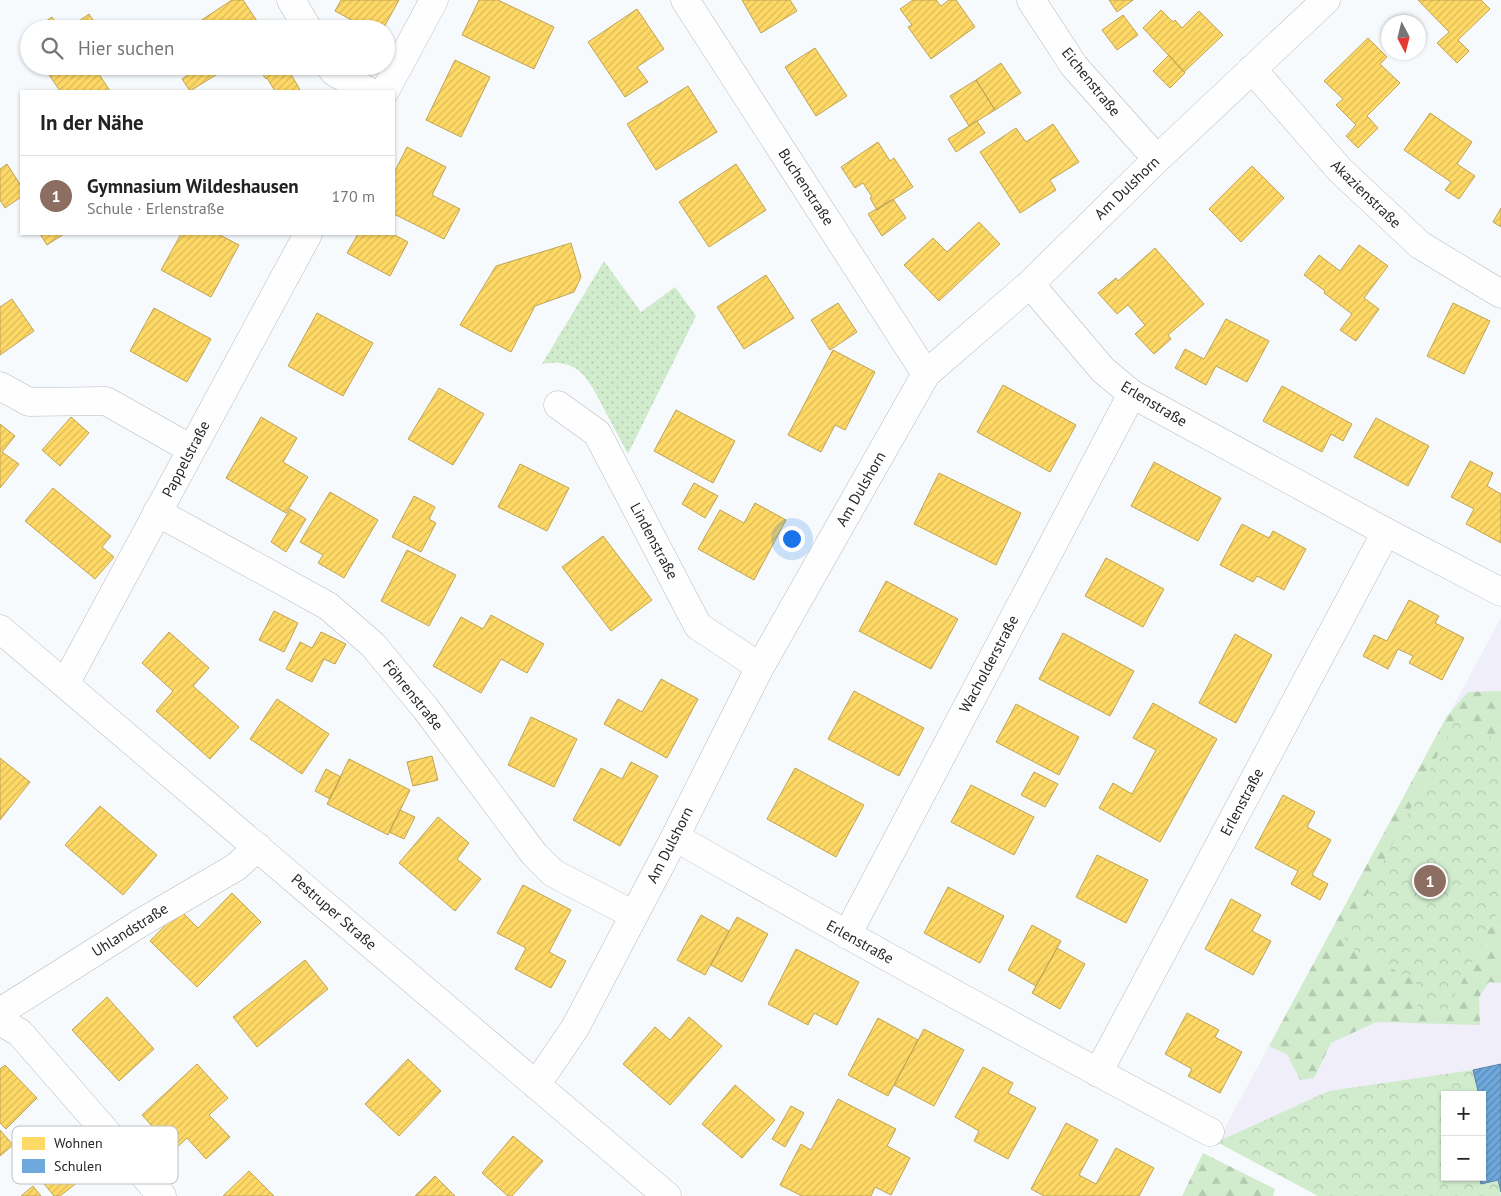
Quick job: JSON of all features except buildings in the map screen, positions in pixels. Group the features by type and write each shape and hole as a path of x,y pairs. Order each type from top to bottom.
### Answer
{"street":[{"path":"291,0 303,20"},
{"path":"395,72 434,0"},
{"name":"Buchenstraße","path":"685,0 926,374"},
{"name":"Eichenstraße","path":"1031,0 1074,66 1157,159"},
{"name":"Am Dulshorn","path":"536,1085 575,1028 760,667 926,374 1030,284 1157,159 1326,0"},
{"name":"Akazienstraße","path":"1252,69 1340,170 1420,245 1501,294"},
{"path":"339,75 366,90"},
{"path":"386,90 394,75"},
{"name":"Pappelstraße","path":"65,684 307,235"},
{"name":"Erlenstraße","path":"1030,284 1103,370 1132,394 1386,532 1501,592"},
{"path":"0,386 29,402 106,401 191,450"},
{"name":"Wacholderstraße","path":"847,935 1132,394"},
{"name":"Lindenstraße","path":"558,405 597,433 698,626 760,667"},
{"name":"Föhrenstraße","path":"157,512 328,606 379,652 426,709 534,854 553,873 634,915"},
{"name":"Erlenstraße","path":"1098,1073 1386,532"},
{"name":"Pestruper Straße","path":"0,629 667,1196"},
{"name":"Erlenstraße","path":"674,837 847,935 1098,1073 1210,1132"},
{"name":"Uhlandstraße","path":"0,1012 142,922 236,867 258,847"},
{"path":"0,1021 20,1033 101,1126"},
{"path":"152,1184 162,1196"}],"shaded area":[{"path":"1501,618 1501,1196 1318,1196 1217,1142"}],"green space":[{"path":"604,261 641,312 675,287 696,316 628,454 588,380 574,368 565,364 542,364"},
{"path":"1501,691 1501,739 1495,739 1456,720 1416,981 1447,1010 1501,906 1501,983 1489,982 1479,997 1480,1025 1376,1022 1331,1043 1314,1078 1300,1080 1287,1054 1269,1046 1447,716 1468,692"},
{"path":"1456,719 1495,739 1501,739 1501,906 1447,1010 1418,1012 1416,981 1342,943"},
{"path":"1473,1070 1478,1091 1441,1091 1441,1181 1486,1181 1486,1178 1498,1180 1501,1196 1318,1196 1217,1142 1329,1091"},
{"path":"1203,1153 1275,1189 1273,1196 1182,1196"}],"place":[{"name":"Gymnasium Wildeshausen","path":"1430,881"}]}
